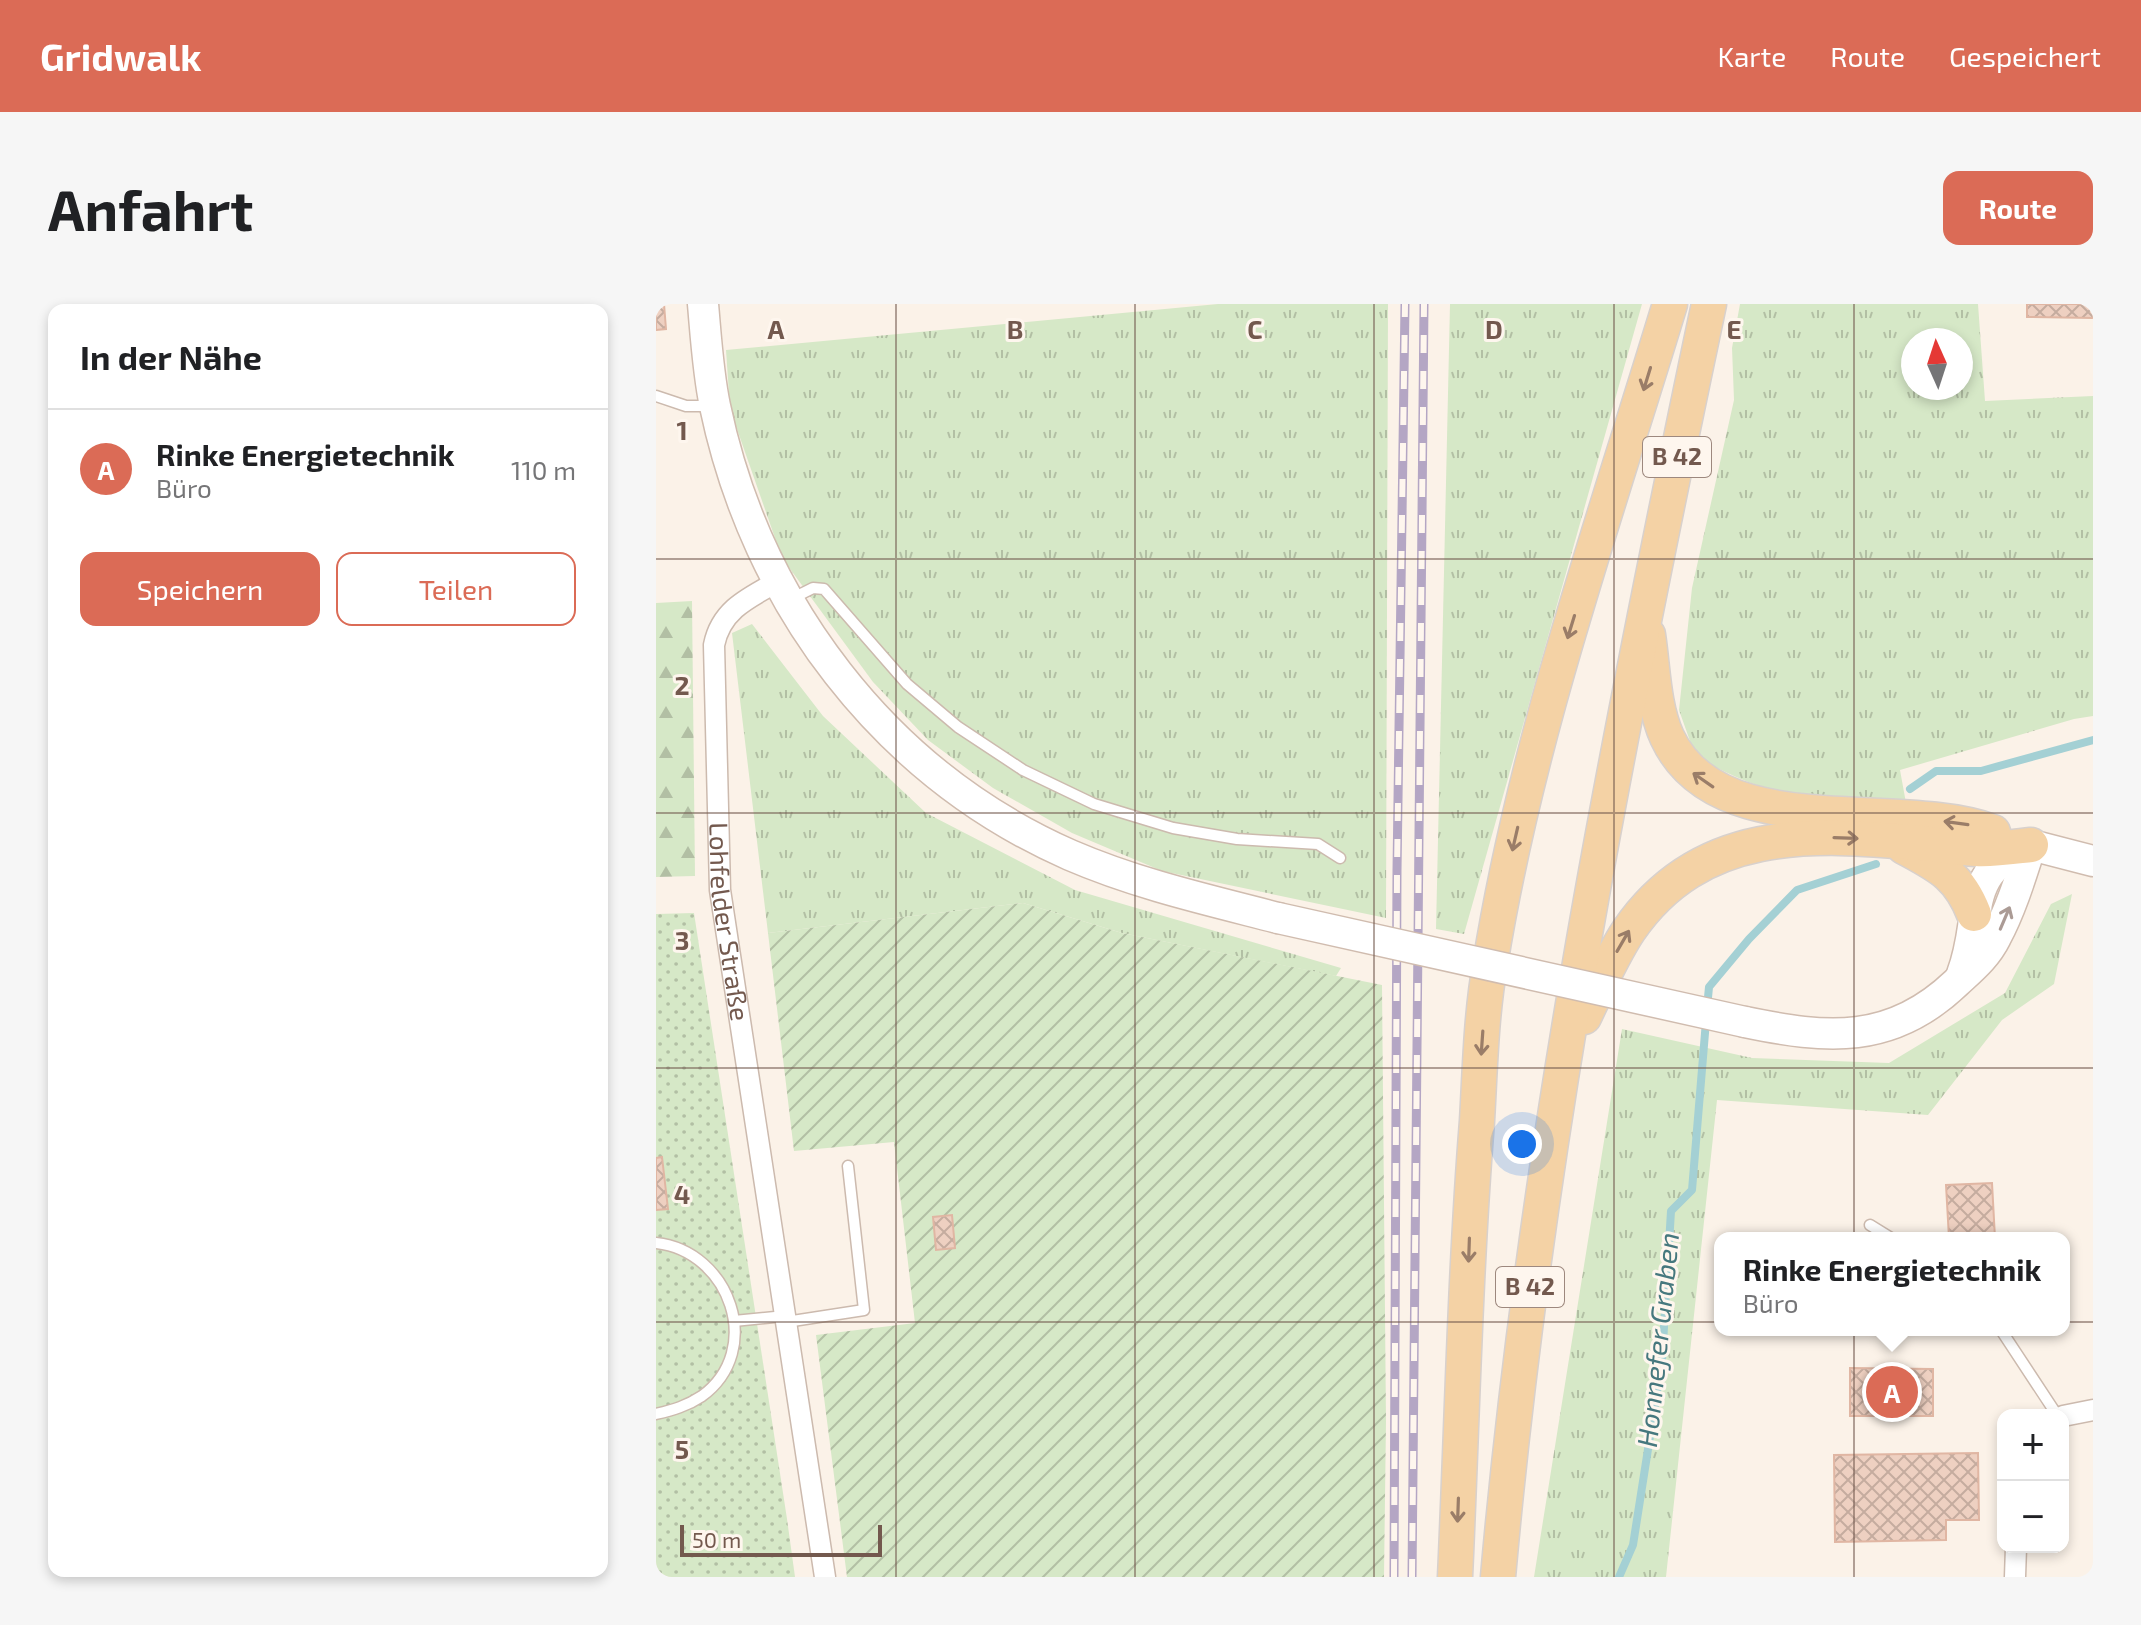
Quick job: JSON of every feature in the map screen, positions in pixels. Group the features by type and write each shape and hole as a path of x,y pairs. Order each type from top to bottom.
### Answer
{"main road":[{"path":"1455,1577 1473,1172 1489,965 1533,763 1670,304"},
{"name":"B 42","path":"1498,1577 1524,1336 1562,1060 1602,827 1709,304"},
{"path":"1645,609 1661,718 1677,754 1689,771 1709,785 1752,803 1782,809 1965,824 2031,845"},
{"path":"1562,1060 1630,929 1659,896 1683,875 1730,850 1777,840 1837,837 1977,849 2031,845"},
{"path":"1894,840 1949,873 1964,891 1974,914"}],"street":[{"path":"703,304 715,406 751,527 782,591 834,672 922,763 991,813 1031,836 1090,863 1169,890 1278,918 1745,1022 1822,1034 1878,1030 1916,1014 1932,1005 1979,963 1997,936 2031,845"},
{"name":"Lohfelder Straße","path":"782,591 745,598 727,615 716,636 714,671 720,890 825,1577"},
{"path":"1960,979 1971,945 1979,891 1988,874 2016,851 2031,845 2093,861"},
{"path":"2069,1415 2093,1410"},
{"path":"2015,1577 2016,1553"}],"lane":[{"path":"656,396 686,406 715,406"},
{"path":"782,591 824,589 887,663 924,699 987,748 1058,788 1094,804 1173,828 1237,839 1318,844 1340,858"},
{"path":"734,1321 864,1310 848,1166"},
{"path":"1870,1225 1881,1232"},
{"path":"656,1243 687,1252 711,1269 727,1293 734,1321 732,1348 722,1374 704,1395 680,1409 656,1414"},
{"path":"2005,1336 2053,1409"}],"green space":[{"path":"1218,304 1388,304 1386,918 1162,871 1072,833 993,788 928,740 873,682 782,558 730,409 726,350"},
{"path":"1450,304 1642,304 1464,934 1436,929"},
{"path":"1740,304 1978,304 1985,401 2093,396 2093,716 1900,770 1906,803 1781,791 1747,781 1696,758 1679,710 1692,588 1734,400 1732,348"},
{"path":"692,601 695,876 656,877 656,603"},
{"path":"752,624 823,716 926,813 1075,890 1341,968 1336,976 1122,933 1023,903 768,933 732,633"},
{"path":"2072,894 2054,984 2002,1020 1928,1115 1717,1100 1666,1577 1534,1577 1622,1029 1752,1058 1889,1063 2005,993 2051,904"},
{"path":"1023,903 1122,933 1382,985 1386,1421 1384,1577 847,1577 816,1335 915,1323 894,1142 794,1151 768,933"},
{"path":"694,913 795,1577 656,1577 656,914"}],"building":[{"path":"656,304 664,304 666,329 656,330"},
{"path":"2027,304 2093,304 2093,318 2027,317"},
{"path":"662,1157 668,1209 656,1210 656,1158"},
{"path":"1992,1183 1995,1232 1949,1232 1946,1185"},
{"path":"952,1215 955,1248 936,1250 933,1217"},
{"path":"1850,1368 1933,1369 1933,1416 1850,1416"},
{"path":"1978,1453 1979,1520 1946,1520 1946,1540 1835,1542 1834,1455"}],"waterway":[{"name":"Honnefer Graben","path":"1910,789 1936,771 1981,771 2093,740"},
{"name":"Honnefer Graben","path":"1707,1008 1709,987 1749,939 1797,890 1876,864"},
{"name":"Honnefer Graben","path":"1619,1577 1633,1545 1662,1360 1671,1211 1692,1190 1706,1021"}],"railway":[{"path":"1394,1577 1397,871 1405,304"},
{"path":"1412,1577 1424,304"}],"place":[{"name":"Rinke Energietechnik","path":"1892,1392"}]}
